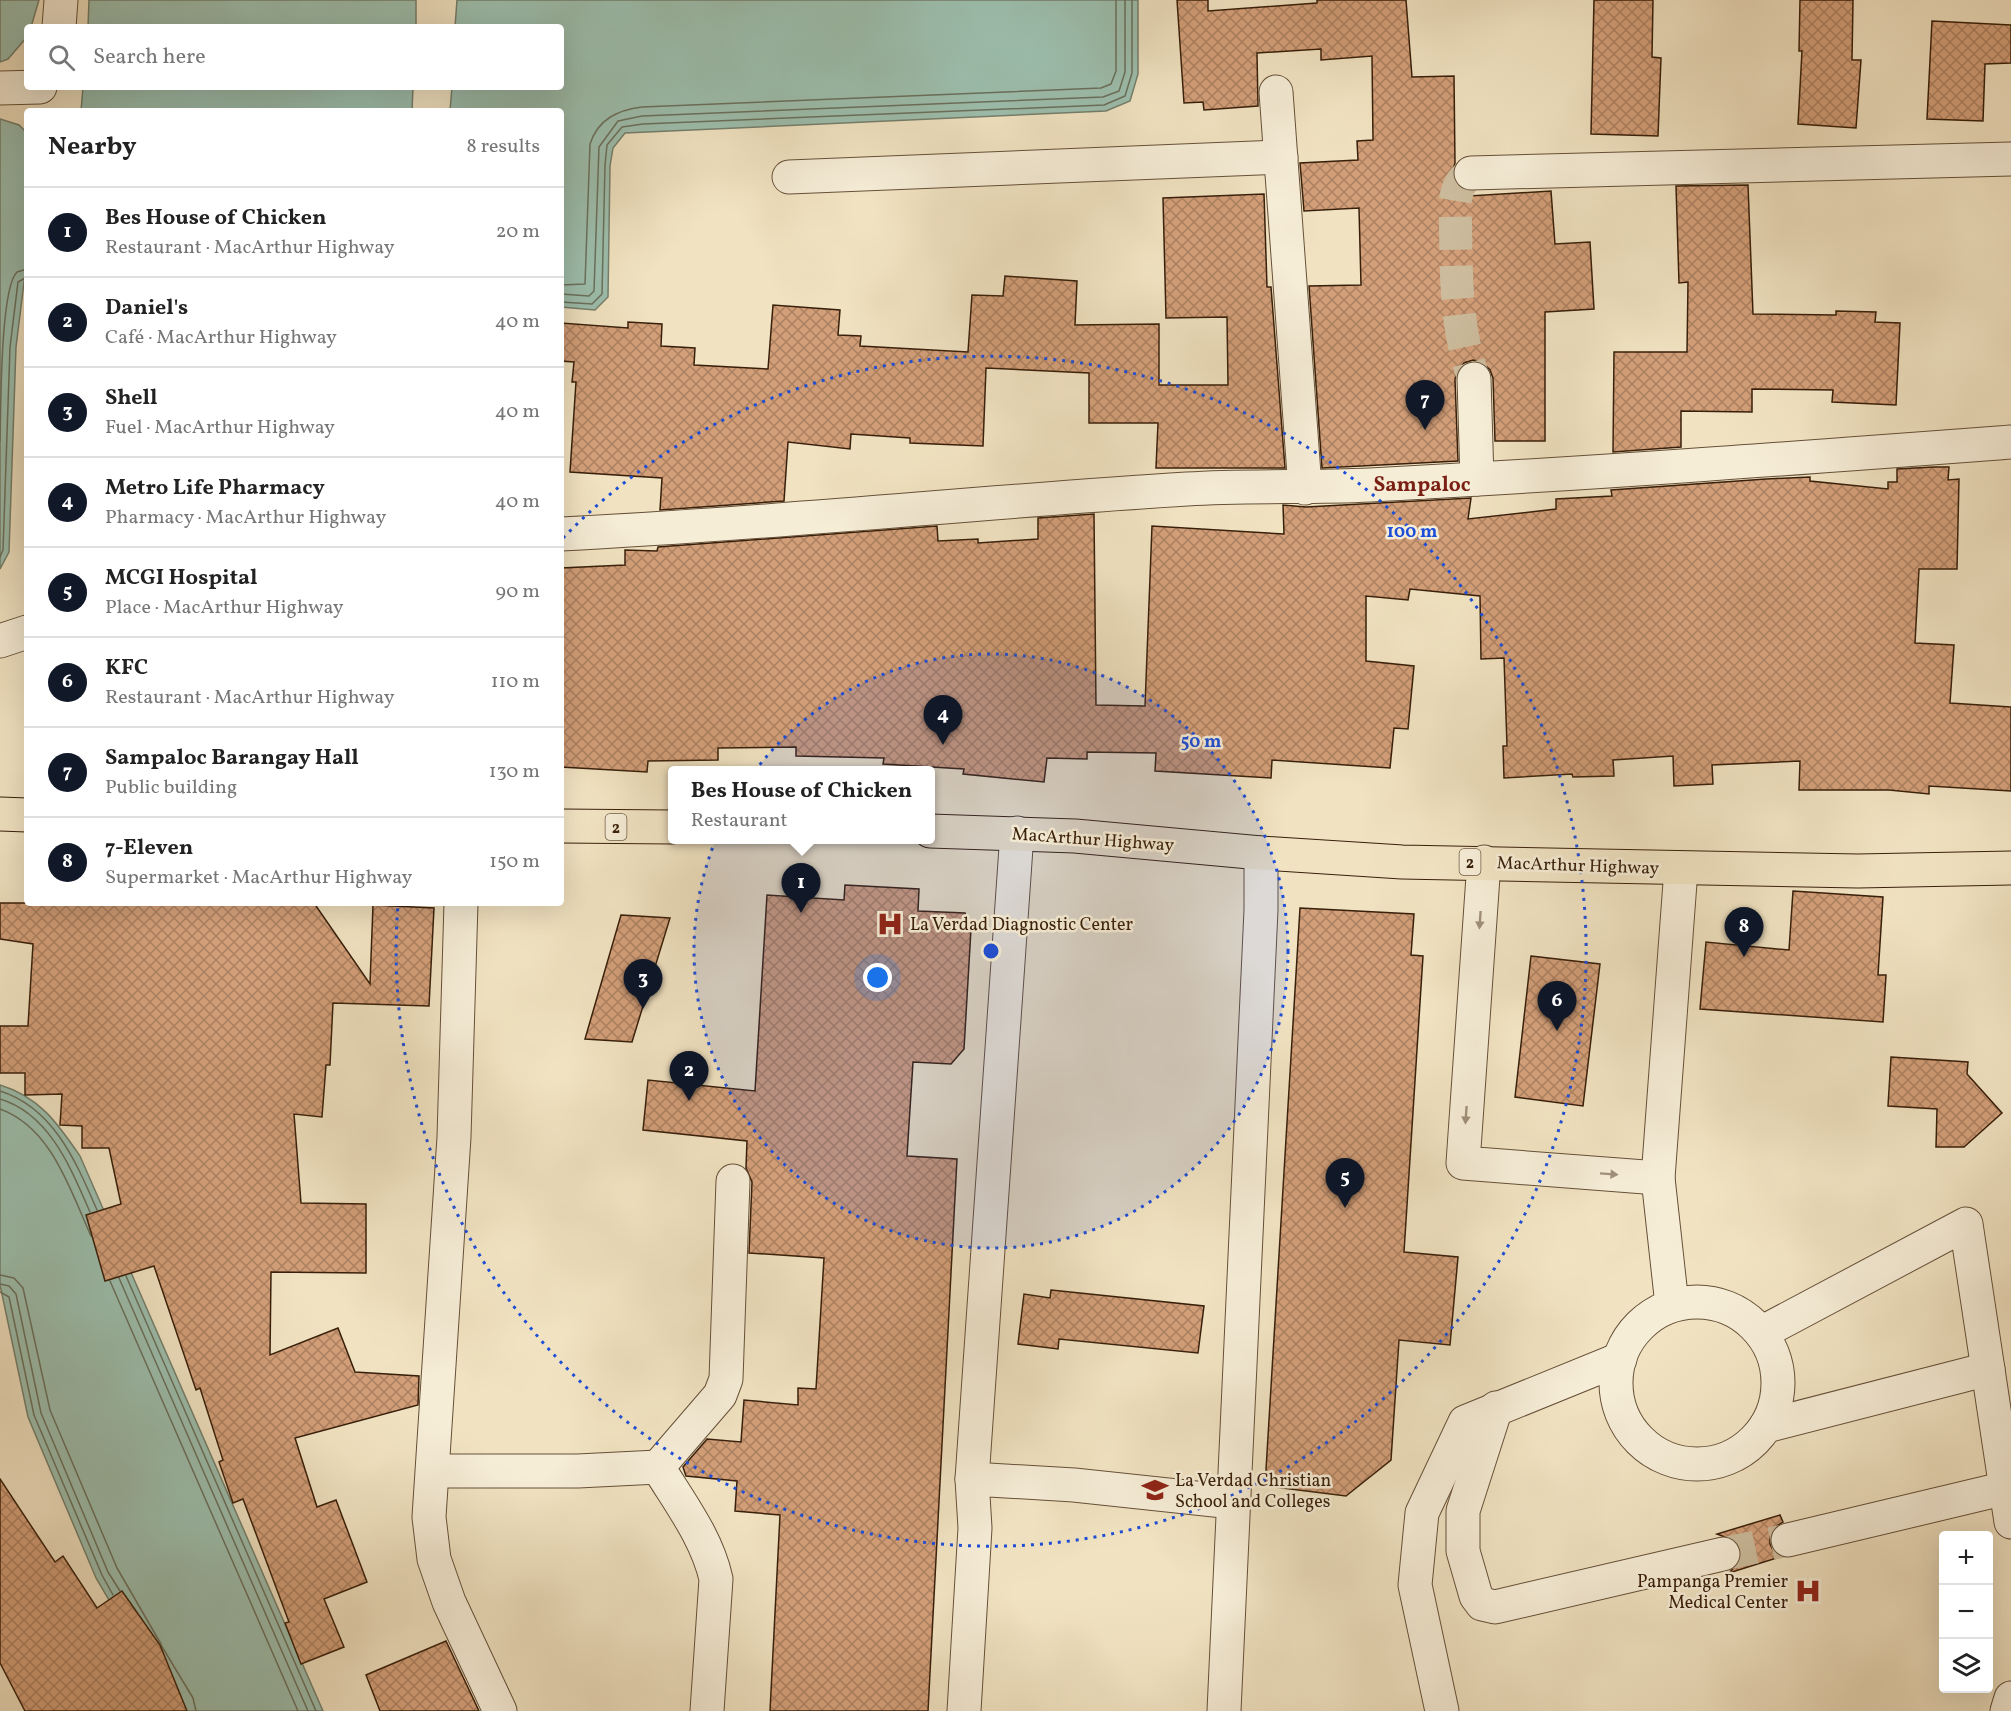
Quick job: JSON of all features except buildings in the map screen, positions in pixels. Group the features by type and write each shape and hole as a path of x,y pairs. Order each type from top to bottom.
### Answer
{"highway":[{"path":"0,814 24,815"},
{"name":"2","path":"564,826 668,827"},
{"name":"MacArthur Highway","path":"935,831 1017,832 1261,853 1402,862 1858,871 2011,868"}],"street":[{"path":"59,24 61,0"},
{"path":"0,88 24,87"},
{"path":"1276,92 1305,488"},
{"path":"789,177 1281,157"},
{"path":"1477,172 2011,159"},
{"path":"1474,379 1477,479"},
{"path":"564,534 658,529 1192,488 1305,488 1477,479 2011,442"},
{"path":"0,641 24,633"},
{"path":"964,1711 975,1528 972,1479 1017,832"},
{"path":"1224,1711 1261,910 1261,853"},
{"path":"1484,862 1463,1162 1658,1178"},
{"path":"1672,1305 1658,1178 1682,869"},
{"path":"461,906 454,1137 429,1517 434,1559 449,1602 500,1711"},
{"path":"433,1471 578,1471 658,1467 720,1395 726,1379 733,1181"},
{"path":"1761,1333 1966,1224 2011,1522"},
{"path":"1710,1302 1730,1308 1747,1318 1761,1333 1772,1350 1777,1369 1778,1389 1774,1409 1766,1426 1753,1442 1719,1461 1681,1463 1662,1457 1632,1432 1623,1415 1617,1378 1620,1359 1628,1341 1654,1314 1672,1305 1710,1302"},
{"path":"1442,1711 1415,1585 1422,1513 1465,1422 1620,1359"},
{"path":"1766,1426 1988,1369"},
{"path":"1496,1408 1463,1511 1463,1551 1476,1596 1482,1604 1495,1607 1723,1554"},
{"path":"658,1467 702,1540 712,1561 716,1579 707,1711"},
{"path":"972,1479 1074,1485 1233,1502"},
{"path":"1788,1540 2006,1488"},
{"path":"2007,1711 2011,1698"}],"water":[{"path":"0,0 39,0 32,24 24,24 24,40 8,59 0,62"},
{"path":"89,0 416,0 416,24 88,24"},
{"path":"457,0 1138,0 1138,74 1130,101 1106,111 625,133 613,148 610,166 608,297 595,310 564,307 564,108 450,108 452,90 564,90 564,24 455,24"},
{"path":"83,90 413,90 412,108 81,108"},
{"path":"0,119 19,125 24,130 24,282 16,347 9,552 0,569"},
{"path":"0,1085 14,1090 37,1104 56,1123 80,1156 323,1711 174,1711 96,1578 28,1417 0,1285"}],"tunnel":[{"path":"1471,173 1460,186 1455,202 1459,314 1467,358 1474,379"},
{"path":"1723,1554 1788,1540"}],"place":[{"name":"Sampaloc Barangay Hall","path":"1425,430"},
{"name":"Metro Life Pharmacy","path":"943,745"},
{"name":"Bes House of Chicken","path":"801,913"},
{"name":"La Verdad Diagnostic Center","path":"890,924"},
{"name":"7-Eleven","path":"1744,957"},
{"name":"Shell","path":"643,1009"},
{"name":"KFC","path":"1557,1031"},
{"name":"Daniel's","path":"689,1101"},
{"name":"MCGI Hospital","path":"1345,1208"},
{"name":"La Verdad Christian School and Colleges","path":"1155,1490"},
{"name":"Pampanga Premier Medical Center","path":"1808,1591"}],"district":[{"name":"Sampaloc","path":"1422,484"}]}
